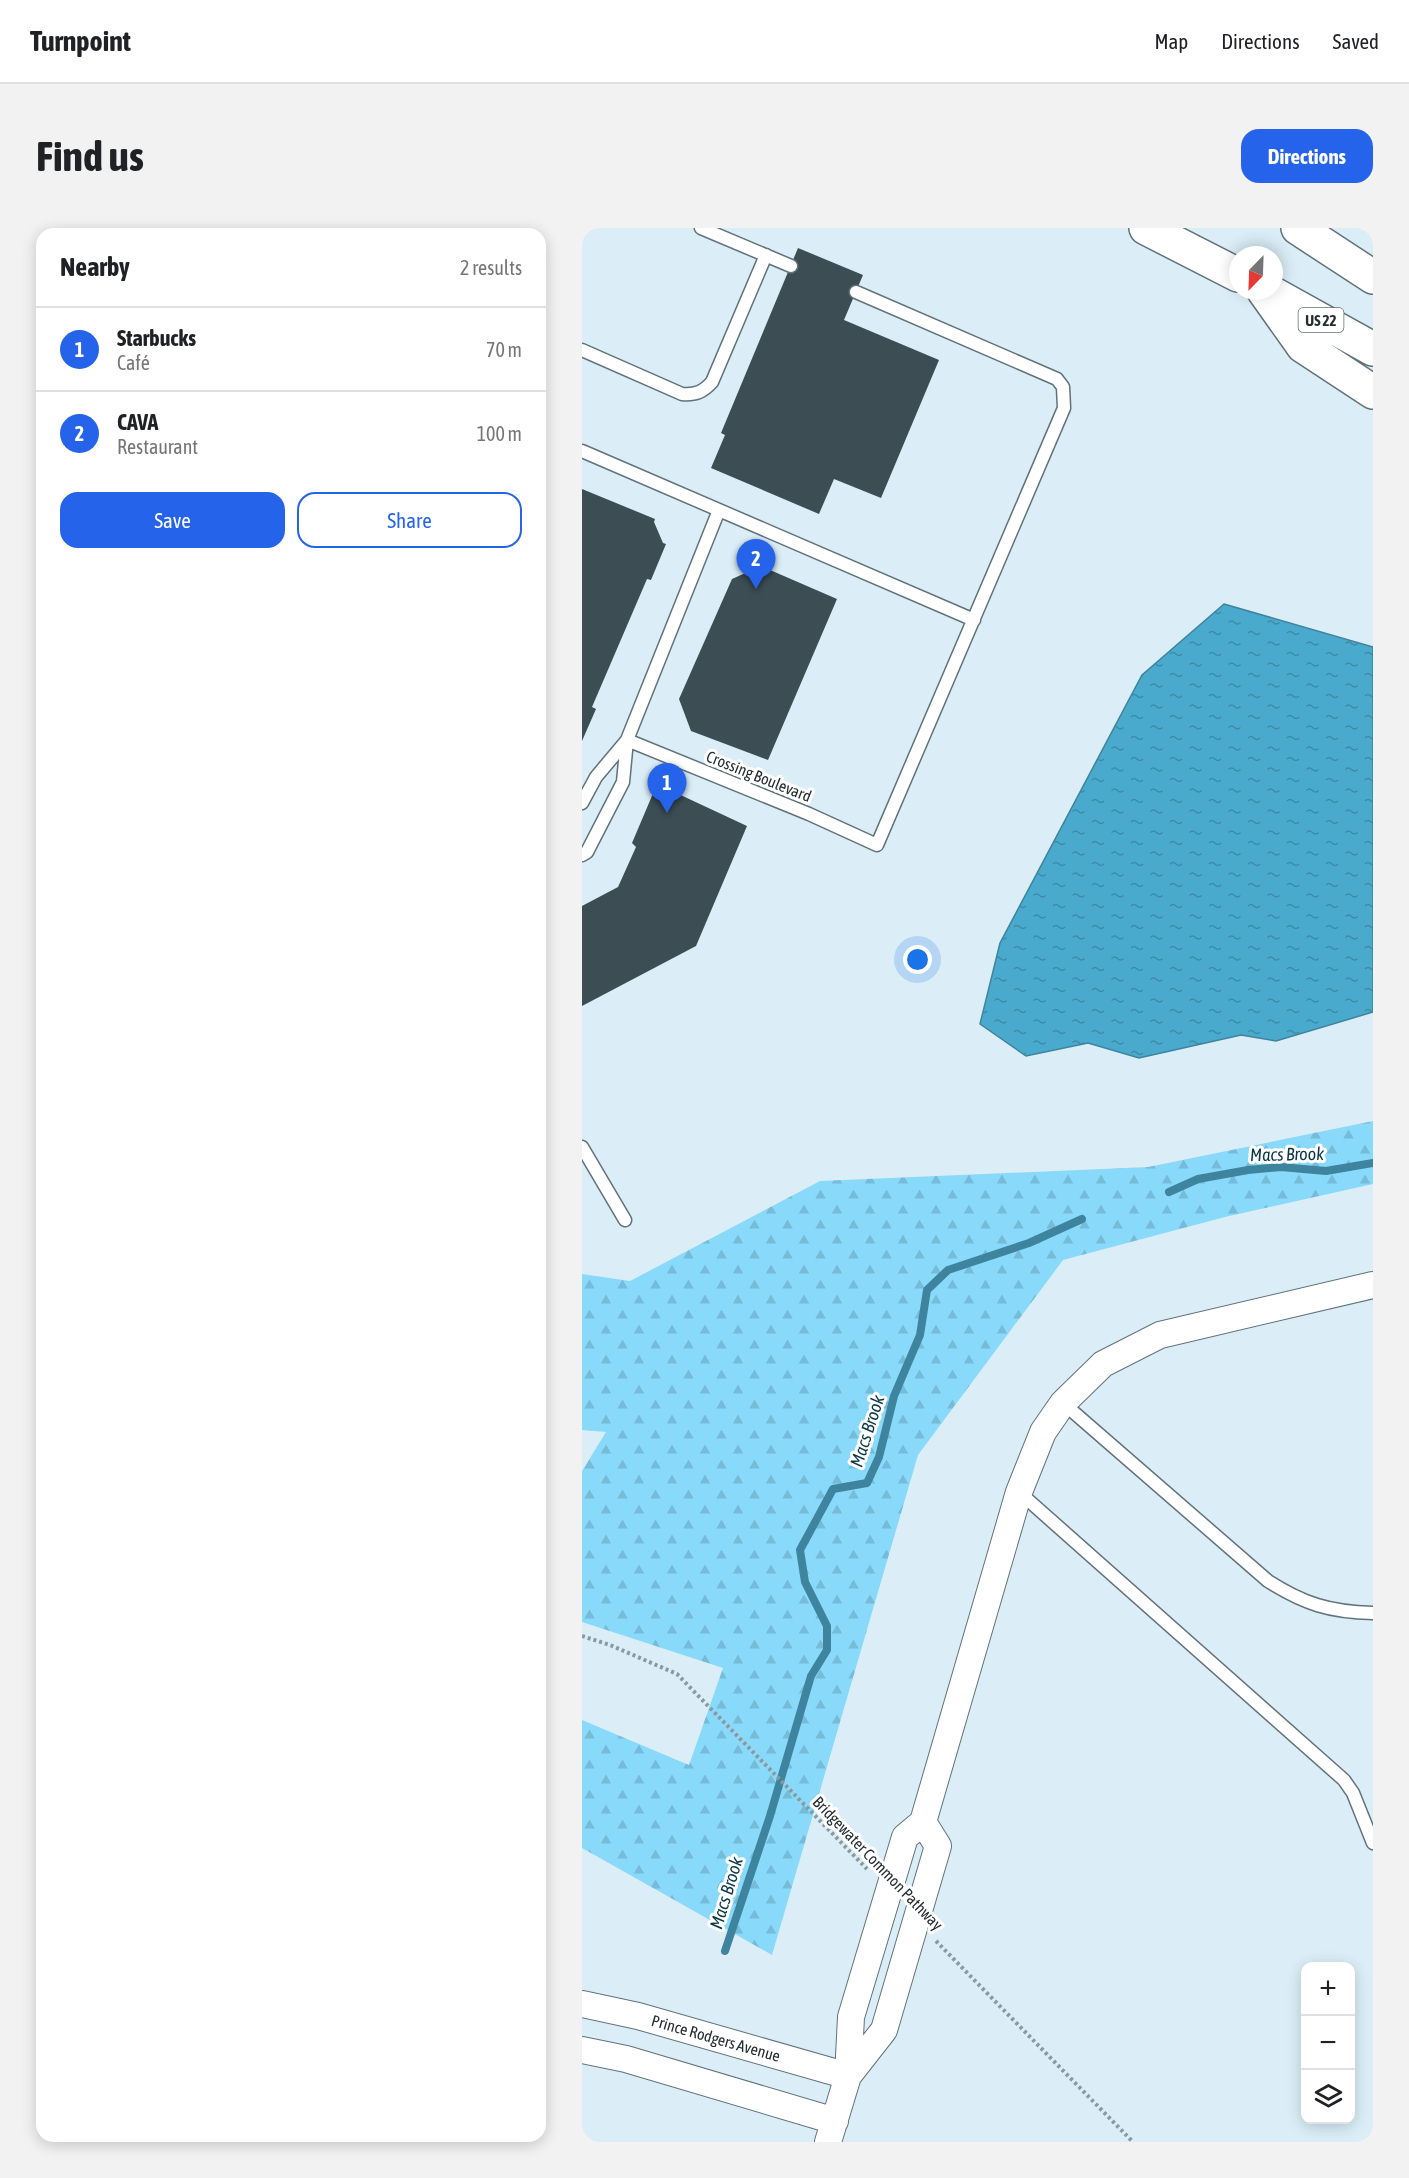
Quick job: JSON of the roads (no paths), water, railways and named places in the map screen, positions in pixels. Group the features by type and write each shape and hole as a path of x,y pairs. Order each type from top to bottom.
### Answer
{"highway":[{"path":"1146,228 1229,270"},
{"path":"1298,228 1373,277"},
{"name":"US 22","path":"1283,299 1373,350"},
{"path":"1270,300 1303,346 1373,392"}],"street":[{"path":"582,2050 626,2060 832,2131 848,2076 851,2017 888,1892 905,1837 923,1822 1019,1492 1043,1432 1063,1403 1103,1364 1160,1335 1373,1285"},
{"path":"848,2076 884,2030 938,1846 923,1822"},
{"name":"Prince Rodgers Avenue","path":"582,2004 638,2016 848,2076"}],"lane":[{"path":"701,228 791,266"},
{"path":"582,350 682,394 705,391 712,382 766,255"},
{"path":"582,451 974,620 1064,408 1063,387 1057,380 856,292"},
{"path":"582,855 587,852 623,783 627,740 719,510"},
{"name":"Crossing Boulevard","path":"627,740 877,845 974,620"},
{"path":"582,803 596,777 627,740"},
{"path":"582,1147 625,1220"},
{"path":"1063,1403 1268,1581 1310,1604 1350,1613 1373,1613"},
{"path":"1019,1492 1344,1780 1353,1793 1373,1843"}],"water":[{"path":"1224,604 1373,647 1373,1012 1276,1041 1241,1035 1139,1058 1088,1043 1026,1056 980,1024 1000,943 1142,675"}],"waterway":[{"name":"Macs Brook","path":"1169,1192 1198,1179 1248,1170 1281,1167 1326,1171 1373,1163"},
{"name":"Macs Brook","path":"725,1951 770,1816 811,1676 827,1650 827,1626 805,1582 800,1550 833,1489 867,1483 879,1457 894,1396 920,1335 927,1290 948,1270 1029,1243 1082,1219"}],"place":[{"name":"CAVA","path":"756,589"},
{"name":"Starbucks","path":"667,813"}]}
